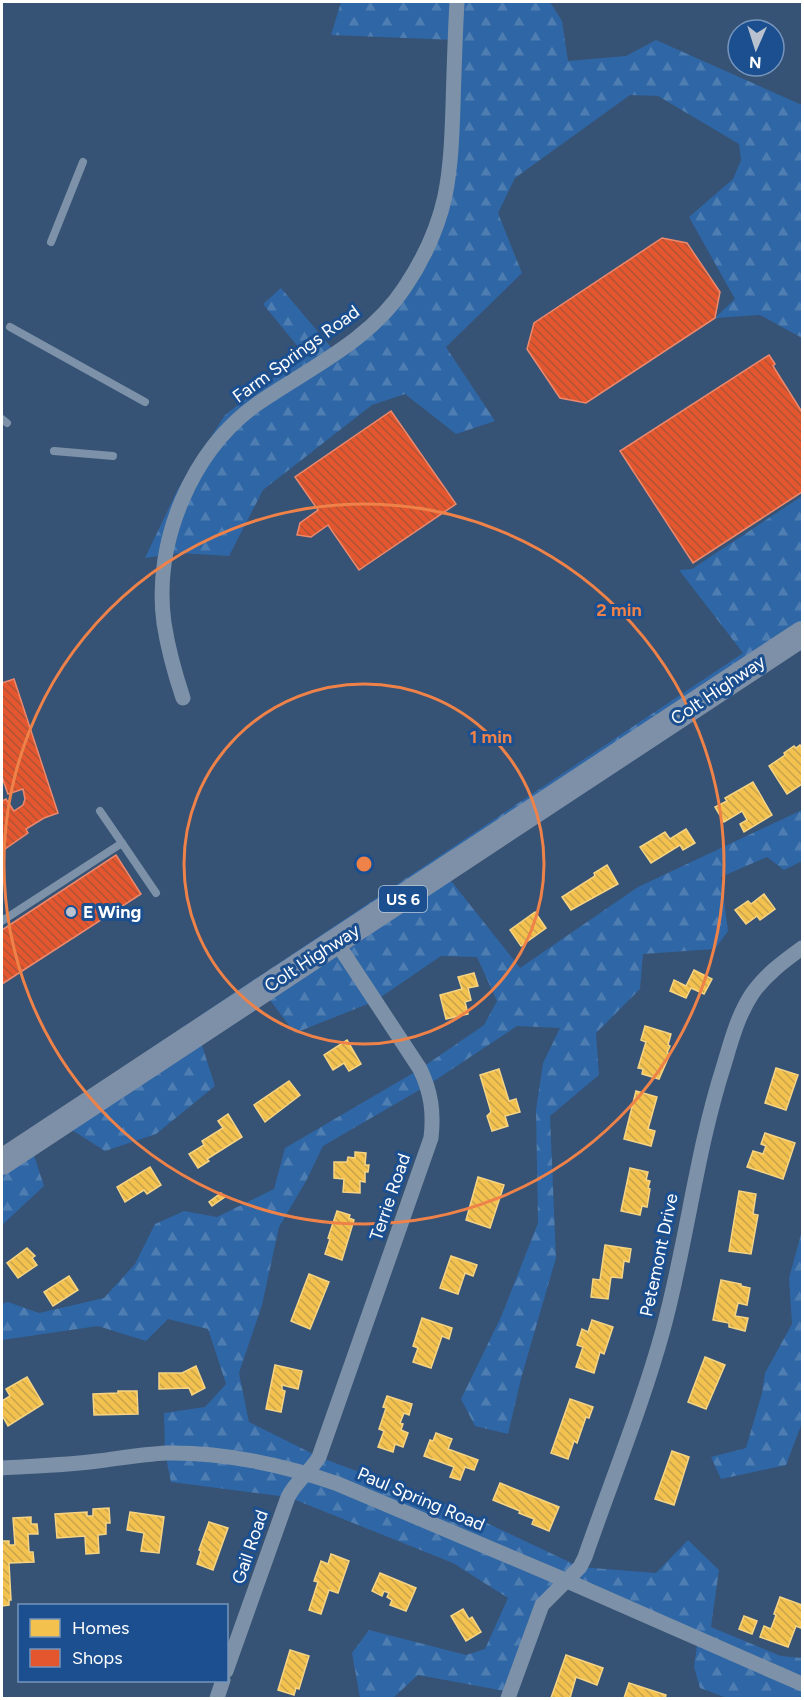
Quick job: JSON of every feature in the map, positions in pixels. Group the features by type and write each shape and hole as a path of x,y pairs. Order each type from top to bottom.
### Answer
{"highway":[{"name":"Colt Highway","path":"2,1162 802,634"}],"street":[{"name":"Farm Springs Road","path":"183,698 170,656 164,622 166,554 174,524 191,481 213,447 233,424 256,405 357,338 390,306 417,267 437,222 447,180 451,146 457,2"},
{"name":"Terrie Road","path":"305,1474 319,1457 426,1156 433,1119 428,1085 420,1069 337,943"},
{"name":"Petemont Drive","path":"508,1698 539,1611 552,1593 580,1567 585,1557 654,1359 670,1299 695,1176 717,1086 740,1015 752,993 768,975 802,948"},
{"name":"Paul Spring Road","path":"2,1468 56,1466 165,1453 223,1457 305,1474 338,1484 802,1684"},
{"name":"Gail Road","path":"228,1665 288,1497 293,1486 305,1474"},
{"path":"217,1698 222,1682"}],"lane":[{"path":"51,242 83,162"},
{"path":"10,327 145,402"},
{"path":"54,451 113,456"},
{"path":"100,811 156,893"},
{"path":"2,921 122,843"}],"green space":[{"path":"341,2 550,2 562,21 568,61 626,56 656,40 726,71 726,78 741,78 802,105 802,338 760,315 715,318 735,299 689,217 733,179 741,160 739,144 658,96 630,95 515,178 498,213 522,273 446,347 495,421 456,434 405,394 372,405 263,490 229,556 179,553 145,558 178,489 225,415 304,354 263,304 281,288 336,353 390,306 437,222 455,40 331,35"},
{"path":"802,496 802,634 444,872 520,968 638,887 802,810 802,861 784,870 767,857 721,877 728,931 715,949 643,954 640,989 596,1033 599,1075 550,1116 556,1258 522,1375 508,1434 475,1426 461,1399 501,1317 538,1223 536,1110 543,1063 560,1028 517,1026 428,1085 323,1146 279,1227 262,1305 239,1373 249,1422 319,1457 451,1506 580,1567 656,1573 688,1540 719,1570 711,1627 781,1656 802,1658 802,1698 727,1698 700,1688 694,1667 698,1638 565,1580 552,1593 510,1692 418,1675 393,1698 360,1698 352,1653 369,1630 466,1655 485,1649 508,1598 453,1563 288,1497 171,1482 165,1453 164,1413 205,1407 226,1384 208,1329 168,1319 146,1341 98,1326 2,1340 2,1304 8,1302 39,1313 104,1298 135,1264 155,1224 184,1211 217,1217 274,1189 285,1148 420,1069 484,1025 497,1001 477,957 441,956 375,1001 295,1033 263,991 198,1033 215,1086 156,1134 105,1151 61,1123 30,1143 44,1186 2,1225 2,1148 743,653 679,570 692,569"},
{"path":"802,1231 802,1423 786,1465 721,1479 711,1457 746,1448 762,1393 765,1373 792,1324 789,1278"}],"building: Homes":[{"path":"800,745 802,784 787,794 769,766 794,746 796,748"},
{"path":"753,782 772,815 744,832 740,824 747,820 742,811 724,822 715,807 727,801 725,798"},
{"path":"686,829 695,843 683,850 680,845 651,863 640,847 665,832 670,839"},
{"path":"607,865 618,884 571,910 562,897 595,876 594,873"},
{"path":"764,894 775,909 760,920 757,916 746,924 735,910 748,901 751,904"},
{"path":"535,912 546,928 521,946 510,930"},
{"path":"694,970 712,979 704,994 691,988 686,998 670,991 674,980 686,986"},
{"path":"474,973 478,986 468,988 471,1000 465,1002 468,1014 446,1019 440,995 462,989 458,977"},
{"path":"645,1026 671,1034 667,1053 670,1054 659,1079 642,1074 643,1069 638,1068 646,1042 641,1040"},
{"path":"347,1040 361,1064 349,1071 344,1063 333,1070 324,1055"},
{"path":"776,1068 798,1075 786,1110 765,1103"},
{"path":"499,1069 509,1101 516,1099 520,1112 505,1116 508,1126 492,1131 487,1116 491,1112 480,1075"},
{"path":"289,1081 300,1095 265,1122 254,1105"},
{"path":"636,1091 657,1097 648,1129 655,1131 651,1146 624,1139"},
{"path":"228,1114 242,1137 207,1159 209,1161 198,1168 189,1154 204,1145 202,1141 223,1128 218,1121"},
{"path":"765,1133 795,1143 783,1179 747,1167 753,1151 763,1154 766,1146 761,1144"},
{"path":"355,1152 366,1153 365,1165 369,1165 368,1172 365,1172 365,1182 360,1181 360,1193 343,1192 344,1179 334,1178 334,1162 347,1162 348,1157 355,1158"},
{"path":"150,1167 161,1185 147,1194 144,1190 125,1202 117,1187"},
{"path":"630,1168 648,1172 646,1180 650,1181 647,1207 642,1206 640,1215 621,1211"},
{"path":"478,1177 504,1185 490,1228 466,1220"},
{"path":"739,1191 756,1194 753,1214 758,1215 751,1254 729,1251"},
{"path":"221,1193 225,1197 212,1206 209,1202"},
{"path":"337,1211 350,1215 349,1218 354,1220 342,1260 325,1254"},
{"path":"605,1245 631,1249 629,1262 624,1261 622,1278 611,1277 608,1299 591,1297 593,1279 600,1280"},
{"path":"27,1248 35,1256 32,1258 37,1265 18,1278 7,1263"},
{"path":"451,1256 477,1265 473,1276 465,1273 458,1294 440,1288"},
{"path":"309,1274 329,1282 310,1329 291,1321"},
{"path":"69,1276 78,1290 53,1306 44,1292"},
{"path":"721,1280 750,1288 747,1305 738,1303 735,1316 748,1318 745,1331 729,1327 729,1323 713,1320"},
{"path":"422,1318 452,1328 449,1339 442,1336 431,1368 413,1362 418,1348 413,1346"},
{"path":"592,1320 613,1327 604,1354 600,1352 594,1373 576,1367 583,1347 577,1345 582,1329 588,1332"},
{"path":"705,1357 725,1365 706,1409 688,1402"},
{"path":"275,1365 302,1371 298,1389 282,1385 282,1390 285,1391 281,1412 266,1409"},
{"path":"196,1366 205,1388 192,1395 189,1388 159,1389 159,1373 182,1373"},
{"path":"27,1377 43,1404 8,1426 2,1415 2,1401 10,1396 6,1389"},
{"path":"118,1391 137,1391 138,1414 94,1415 93,1394 118,1393"},
{"path":"387,1396 412,1404 409,1415 404,1413 400,1423 403,1424 401,1430 408,1433 403,1447 395,1444 393,1452 378,1447 384,1431 379,1429 386,1408 383,1407"},
{"path":"570,1399 593,1407 589,1418 586,1417 577,1443 574,1441 568,1459 551,1453"},
{"path":"436,1433 452,1439 448,1449 478,1460 474,1470 465,1467 460,1480 450,1477 454,1467 424,1456 430,1440 433,1441"},
{"path":"672,1451 689,1457 674,1505 655,1499"},
{"path":"500,1483 559,1507 549,1531 532,1524 534,1519 519,1513 520,1511 493,1500"},
{"path":"109,1508 110,1523 106,1523 106,1534 98,1535 99,1553 86,1554 85,1536 57,1538 55,1514 87,1512 87,1516 93,1516 93,1509"},
{"path":"130,1512 164,1517 159,1553 141,1551 144,1533 127,1530"},
{"path":"31,1517 31,1524 37,1524 38,1534 28,1534 29,1552 33,1552 34,1562 9,1563 11,1600 9,1600 9,1605 2,1606 2,1541 9,1541 9,1545 15,1545 13,1518"},
{"path":"209,1522 228,1528 213,1570 197,1564 201,1551 199,1550"},
{"path":"331,1554 349,1561 338,1593 329,1590 321,1614 309,1610 318,1582 314,1581 321,1561 328,1564"},
{"path":"380,1573 416,1588 406,1611 390,1605 392,1600 387,1597 389,1593 384,1591 382,1596 372,1591"},
{"path":"780,1597 802,1605 801,1628 796,1626 788,1647 760,1637 764,1626 771,1629"},
{"path":"463,1609 469,1619 472,1617 481,1632 466,1641 451,1616"},
{"path":"744,1616 757,1621 752,1634 739,1629"},
{"path":"290,1650 309,1656 299,1689 296,1688 294,1695 278,1690"},
{"path":"566,1655 603,1668 597,1685 576,1677 570,1698 551,1698"},
{"path":"629,1683 666,1695 665,1698 624,1698"}],"building: Shops":[{"path":"662,238 687,243 720,292 715,318 586,403 560,398 527,349 534,323"},
{"path":"769,355 775,364 773,366 802,412 802,492 693,563 620,451"},
{"path":"391,411 456,504 359,570 328,525 311,537 297,535 300,523 318,510 295,477"},
{"path":"14,679 58,813 26,829 28,833 2,851 2,801 6,799 14,811 23,805 25,799 23,789 8,794 2,777 2,683"},
{"name":"E Wing","path":"116,855 141,894 2,984 2,930"}],"place":[{"name":"E Wing","path":"71,912"}]}
